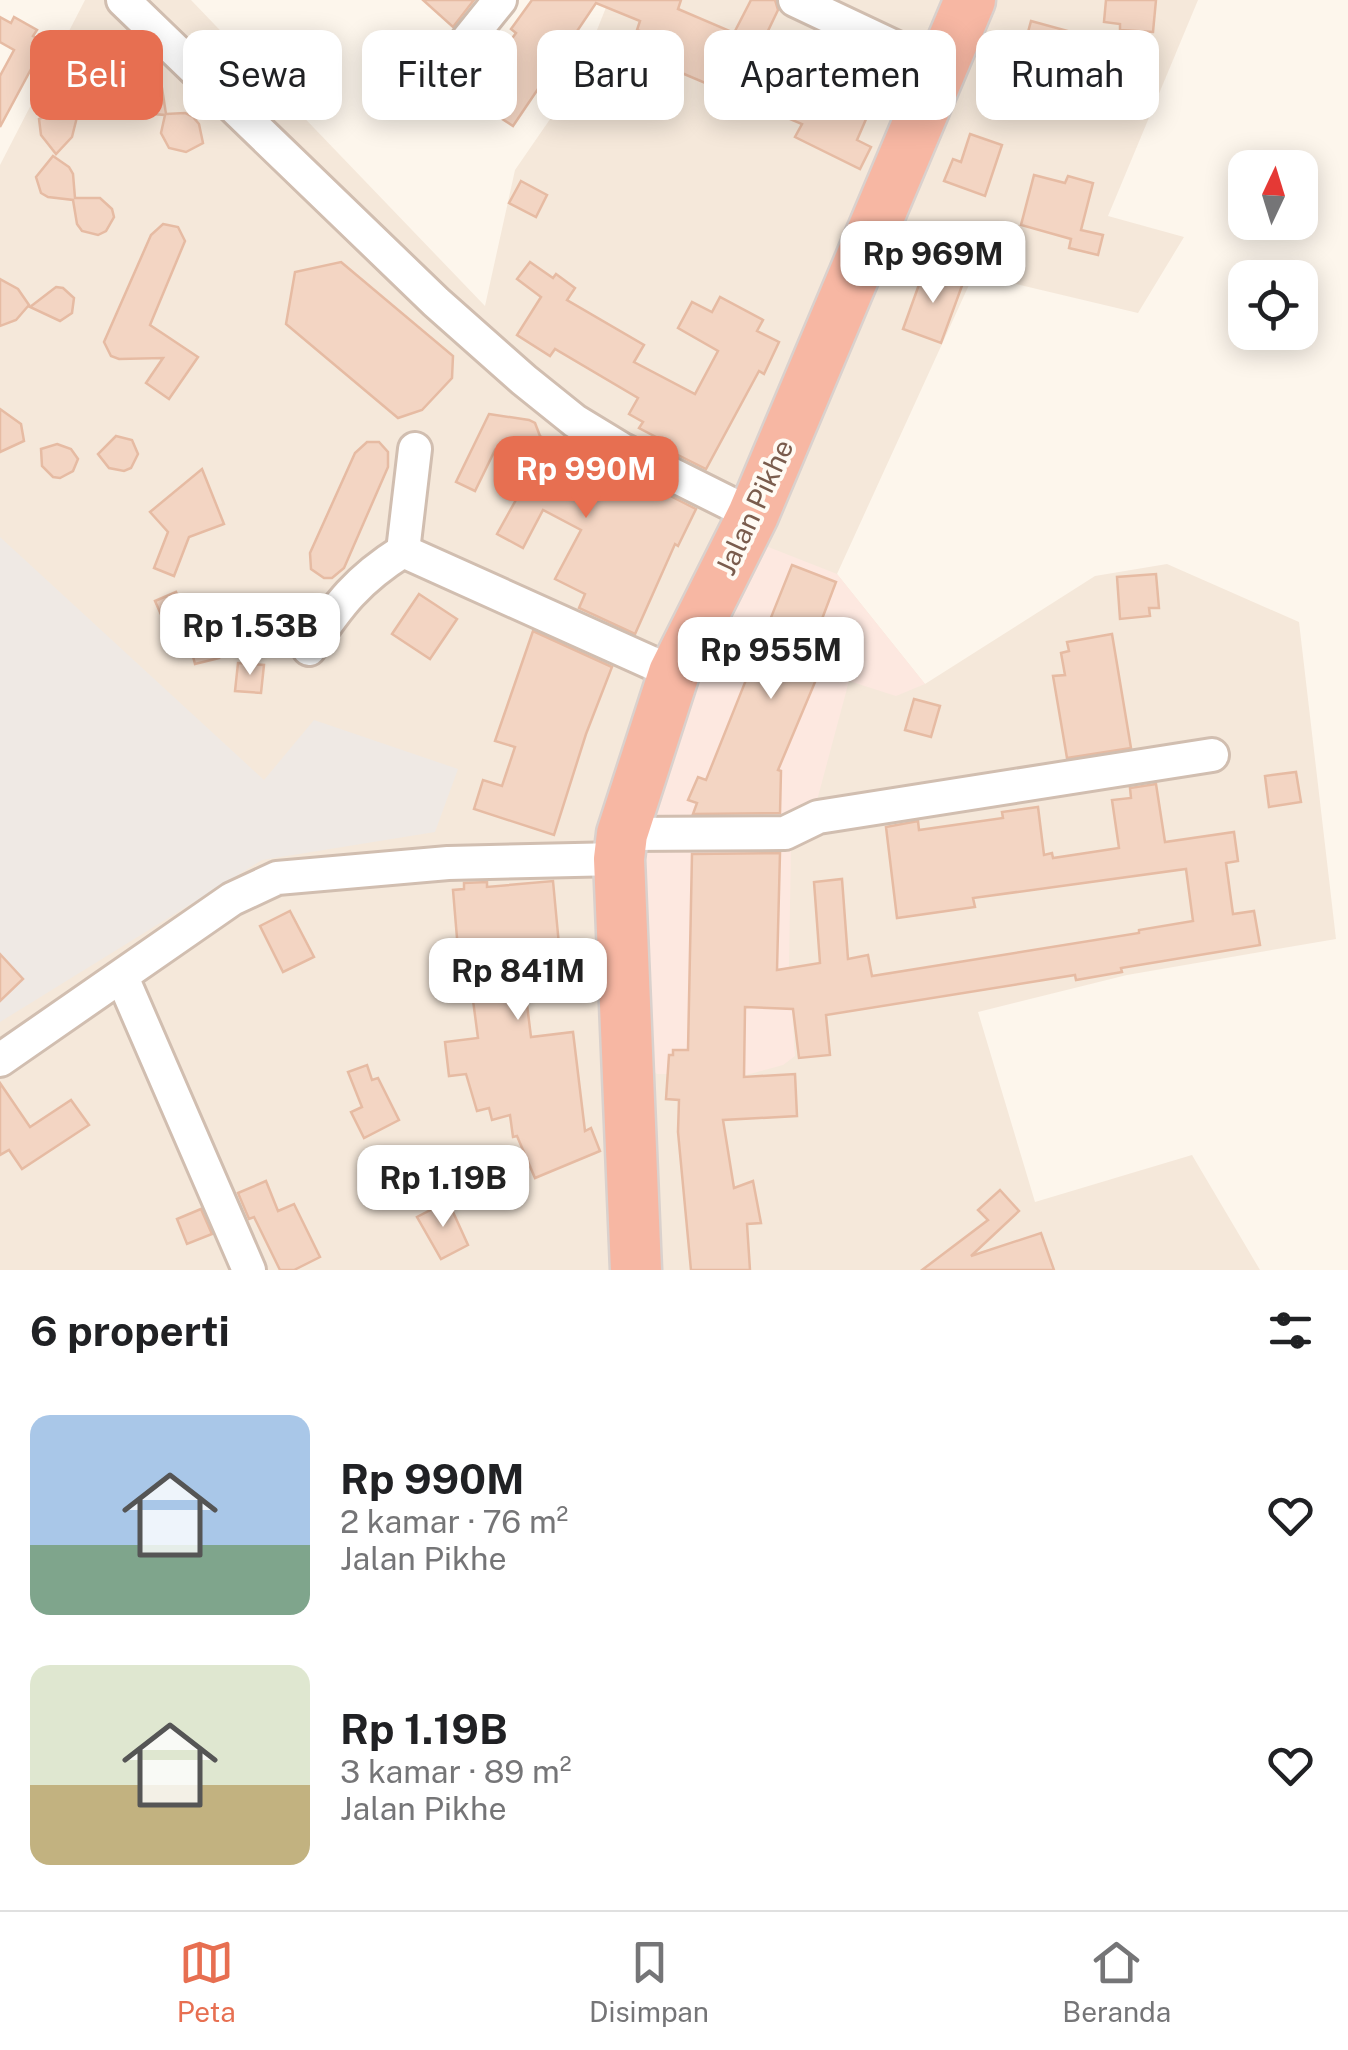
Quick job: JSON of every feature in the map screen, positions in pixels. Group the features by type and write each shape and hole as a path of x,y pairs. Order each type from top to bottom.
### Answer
{"highway":[{"name":"Jalan Pikhe","path":"956,34 970,0"},
{"name":"Jalan Pikhe","path":"636,1270 620,846 674,673 753,515 920,120"}],"street":[{"path":"124,0 436,302 575,422 620,449 753,515"},
{"path":"476,30 500,0"},
{"path":"795,0 859,30"},
{"path":"403,551 415,449"},
{"path":"309,648 342,601 370,572 403,551"},
{"path":"403,551 674,673"},
{"path":"0,1060 232,900 276,878 785,834 818,817 1212,755"},
{"path":"122,976 249,1270"}],"shaded area":[{"path":"85,0 191,0 220,30 183,30 183,120 306,120 485,306 515,170 549,120 684,120 684,30 597,30 609,0 1198,0 1159,94 1159,30 976,30 976,120 1148,120 1108,216 1184,237 1138,313 974,274 837,574 925,684 1095,576 1167,564 1299,622 1336,939 1127,975 978,1012 1035,1202 1192,1155 1260,1270 0,1270 0,165 30,107 30,120 163,120 163,30 70,30"},
{"path":"0,537 264,780 314,720 458,769 435,832 262,860 0,1022"},
{"path":"753,541 837,574 925,684 896,696 849,681 815,808 791,844 789,966 795,1056 783,1065 746,1075 657,1074 641,1061 636,871 686,688"}],"building":[{"path":"423,0 474,0 453,27"},
{"path":"532,0 681,0 678,9 727,30 704,30 704,82 684,74 684,30 637,30 640,21 596,3 578,30 537,30 537,90 513,126 504,120 517,120 517,30 511,29"},
{"path":"751,0 775,0 778,10 768,30 736,30"},
{"path":"1106,0 1156,0 1153,30 1120,30 1120,24 1104,22"},
{"path":"0,17 11,23 14,17 37,30 30,30 30,71 0,127 0,76 14,50 0,42"},
{"path":"1031,21 1064,30 1029,30"},
{"path":"163,94 166,114 183,113 183,120 196,120 203,143 186,152 169,148 161,133 165,115"},
{"path":"39,120 76,120 72,137 56,154 41,135"},
{"path":"793,120 866,120 857,140 871,147 860,169 795,137 802,124"},
{"path":"970,134 1002,145 985,196 944,181 953,159 961,162"},
{"path":"53,156 73,174 75,198 100,198 112,209 114,217 106,231 98,235 82,231 73,200 41,193 36,177"},
{"path":"1034,175 1065,183 1068,176 1093,183 1081,230 1103,235 1098,255 1069,248 1071,239 1021,225"},
{"path":"521,181 547,195 536,217 509,203"},
{"path":"163,224 178,227 185,241 150,325 198,357 169,399 146,383 163,358 119,359 111,356 104,342 151,235"},
{"path":"341,262 453,356 452,378 422,410 398,418 286,324 295,272"},
{"path":"530,262 575,288 567,300 644,345 634,362 695,394 718,351 678,328 692,302 712,312 720,297 763,320 757,331 779,342 706,469 672,452 675,447 639,428 643,422 629,414 638,398 555,349 550,356 517,335 541,297 517,279"},
{"path":"925,268 963,283 941,343 903,329"},
{"path":"0,279 18,289 29,305 16,320 0,326"},
{"path":"56,287 74,298 72,313 60,321 30,307"},
{"path":"0,409 21,424 24,441 0,452"},
{"path":"489,414 535,423 540,436 567,450 562,460 631,496 639,480 696,509 678,546 675,544 635,634 579,608 585,594 555,579 581,530 543,510 523,548 497,534 532,471 495,450 475,491 456,482"},
{"path":"116,436 132,440 138,454 131,468 124,471 109,468 98,454"},
{"path":"367,442 379,442 388,452 388,467 344,568 332,578 324,578 311,569 310,553 355,453"},
{"path":"57,444 71,449 78,459 73,471 60,478 53,477 42,466 41,449"},
{"path":"202,469 224,524 189,537 174,576 154,568 168,532 150,512"},
{"path":"792,565 836,582 822,619 839,625 778,770 780,813 693,814 697,803 688,800 698,777 706,780"},
{"path":"1156,574 1159,608 1149,608 1150,616 1120,619 1117,577"},
{"path":"176,592 188,619 167,628 155,601"},
{"path":"419,594 457,619 430,659 392,634"},
{"path":"211,628 219,658 195,664 187,634"},
{"path":"533,631 612,667 554,835 474,809 483,780 502,786 515,747 495,741"},
{"path":"1112,634 1131,748 1067,758 1053,676 1065,675 1061,653 1069,651 1067,642"},
{"path":"238,663 264,665 261,693 235,691"},
{"path":"914,699 940,706 931,737 905,730"},
{"path":"1296,772 1301,802 1269,807 1265,776"},
{"path":"1156,784 1165,842 1234,832 1238,861 1226,863 1233,914 1254,911 1260,945 1121,968 1122,972 1076,980 1075,975 826,1015 830,1055 799,1058 793,1009 745,1007 744,1077 795,1074 797,1116 723,1120 734,1188 753,1181 761,1223 747,1224 750,1270 691,1270 678,1132 679,1100 666,1099 669,1055 673,1055 673,1050 688,1050 692,854 780,853 777,970 820,963 814,882 842,879 848,959 868,955 872,976 1193,921 1186,869 973,898 975,907 897,918 886,827 918,821 919,830 1003,818 1002,812 1038,807 1044,855 1052,853 1053,858 1119,848 1112,800 1131,798 1130,788"},
{"path":"553,881 562,977 524,980 531,1037 573,1032 585,1131 591,1128 600,1151 535,1178 517,1136 513,1137 510,1115 492,1120 489,1108 477,1111 466,1074 449,1076 445,1042 478,1038 471,985 461,986 453,890 464,889 464,883 487,882 487,887"},
{"path":"290,911 314,957 283,972 260,926"},
{"path":"0,954 23,979 0,1001"},
{"path":"367,1065 372,1080 378,1078 399,1120 364,1138 351,1112 362,1107 348,1072"},
{"path":"0,1083 30,1127 71,1100 89,1125 22,1169 9,1150 0,1155"},
{"path":"266,1181 278,1211 294,1204 320,1257 294,1270 280,1270 238,1193"},
{"path":"1000,1190 1019,1211 971,1256 1041,1233 1054,1270 922,1270 988,1220 978,1210"},
{"path":"448,1201 468,1245 441,1259 417,1217"},
{"path":"201,1209 212,1234 187,1244 177,1219"}]}
